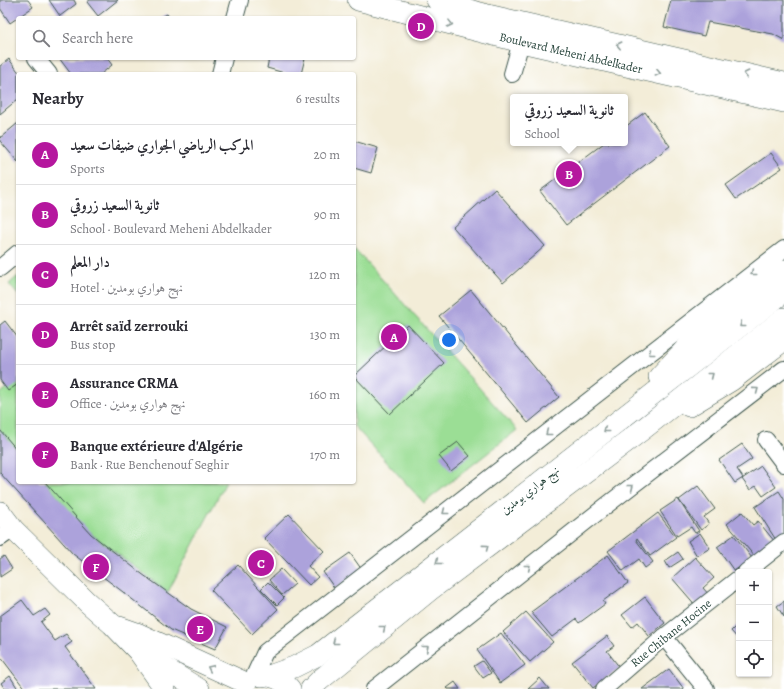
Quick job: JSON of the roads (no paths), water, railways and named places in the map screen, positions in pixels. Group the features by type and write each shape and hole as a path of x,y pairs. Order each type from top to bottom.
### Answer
{"main road":[{"name":"Boulevard Meheni Abdelkader","path":"361,0 521,42 784,102"},
{"name":"Boulevard Meheni Abdelkader","path":"437,0 479,12 784,83"},
{"path":"629,413 666,369 689,345 784,270"},
{"name":"نهج هواري بومدين","path":"252,682 294,667 318,655 784,292"},
{"name":"نهج هواري بومدين","path":"311,689 430,590 642,430 784,318"},
{"path":"642,430 717,390 784,340"},
{"path":"0,512 7,534 112,624 138,651 165,689"},
{"path":"112,624 252,682 278,678 290,689"},
{"path":"138,651 199,689"}],"street":[{"path":"236,16 240,0"},
{"path":"479,12 521,42 512,74"},
{"path":"38,60 48,72"},
{"path":"220,72 224,60"},
{"path":"252,682 266,652 784,249"},
{"path":"0,268 16,255"},
{"path":"374,689 607,505 784,369"},
{"path":"766,440 784,464"},
{"path":"750,569 784,542"},
{"name":"Rue Chibane Hocine","path":"604,689 664,637 736,580"},
{"path":"664,637 706,689"}],"place":[{"name":"Arrêt saïd zerrouki","path":"421,26"},
{"name":"ثانوية السعيد زروقي","path":"569,174"},
{"name":"المركب الرياضي الجواري ضيفات سعيد","path":"394,337"},
{"name":"دار المعلم","path":"261,563"},
{"name":"Banque extérieure d'Algérie","path":"96,567"},
{"name":"Assurance CRMA","path":"200,629"}]}
